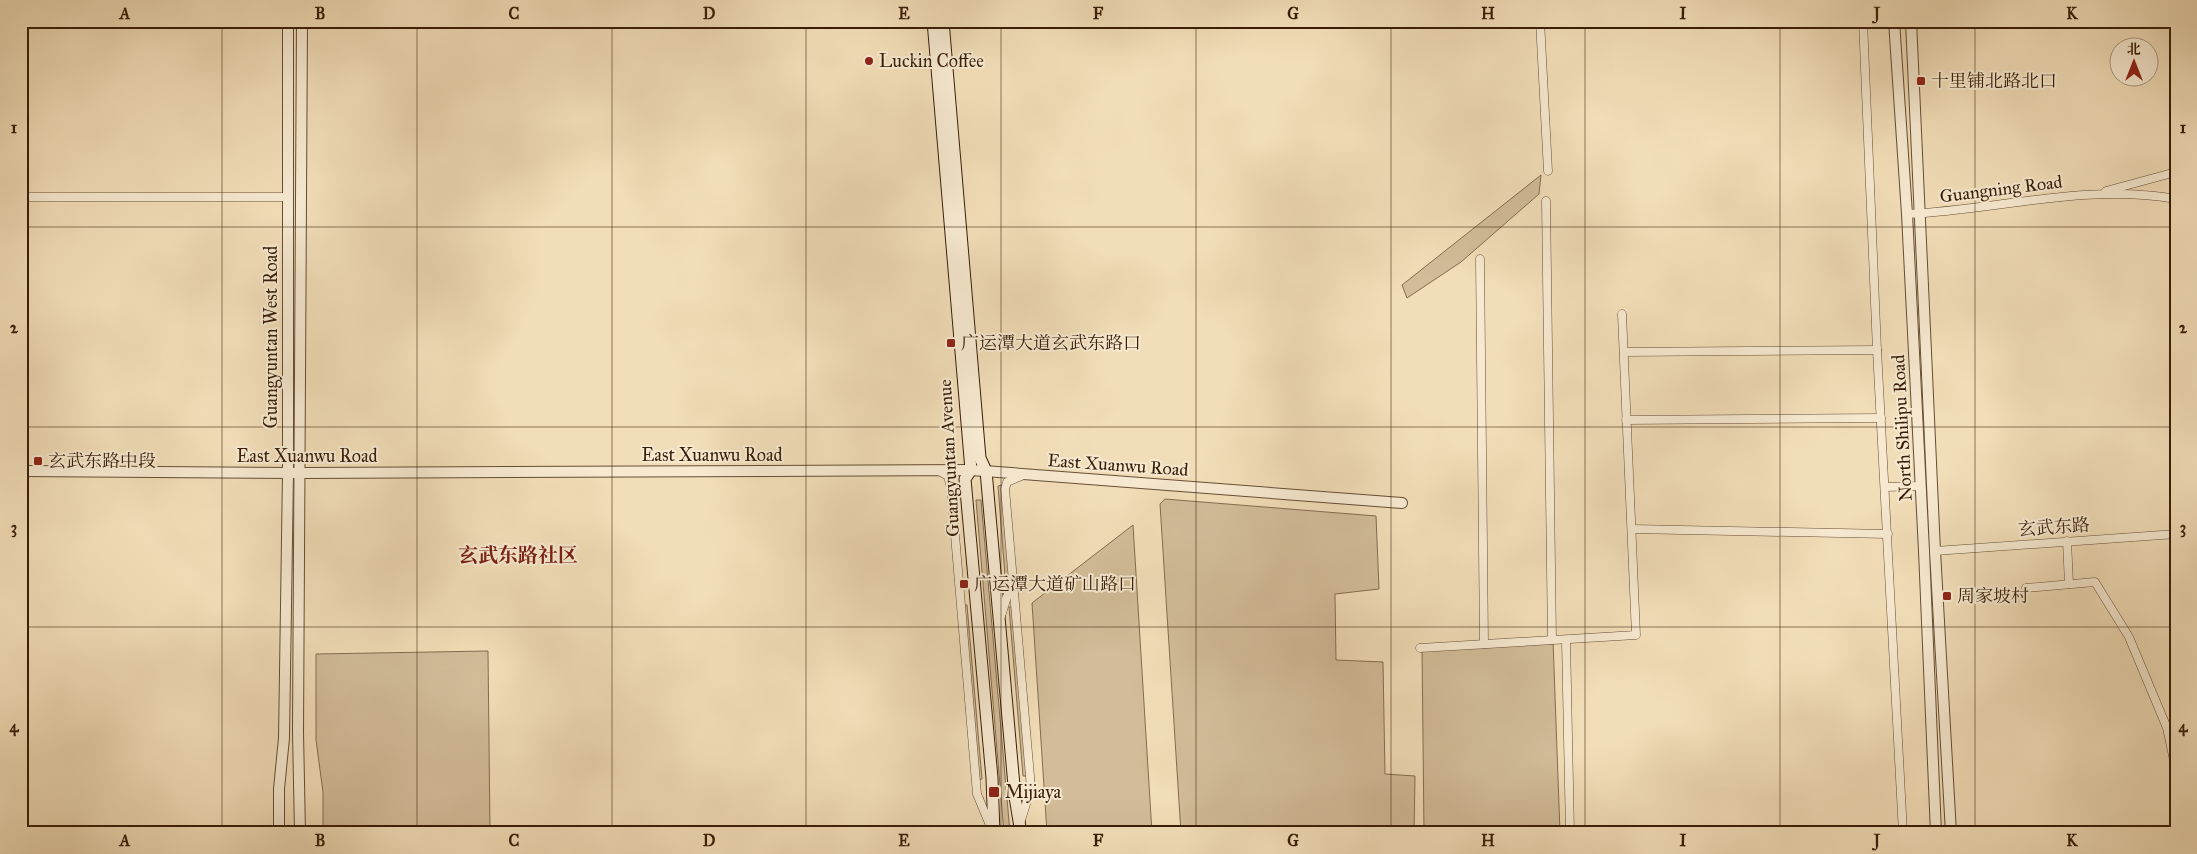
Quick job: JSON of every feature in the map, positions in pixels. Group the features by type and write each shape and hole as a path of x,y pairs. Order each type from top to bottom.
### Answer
{"main road":[{"name":"Guangyuntan Avenue","path":"933,21 971,470 965,479 992,778 993,833"},
{"name":"Guangyuntan Avenue","path":"943,21 980,458 986,471 1015,798 1021,827"}],"street":[{"name":"Guangyuntan West Road","path":"279,833 279,789 284,738 288,473 288,21"},
{"name":"Guangyuntan West Road","path":"300,833 298,732 301,473 302,21"},
{"path":"1540,21 1548,171"},
{"path":"1863,21 1877,350 1904,833"},
{"name":"North Shilipu Road","path":"1894,21 1907,214 1936,833"},
{"name":"North Shilipu Road","path":"1911,21 1935,551 1951,833"},
{"name":"Guangning Road","path":"2099,193 2176,172"},
{"name":"Guangning Road","path":"1907,214 2099,193 2144,194 2176,200"},
{"path":"21,197 287,197"},
{"path":"1546,201 1552,640"},
{"path":"1480,259 1484,644"},
{"path":"1420,648 1636,635 1622,314"},
{"path":"1624,352 1877,350"},
{"path":"1626,420 1881,418"},
{"path":"932,470 939,471 948,476 951,488 977,794 993,833"},
{"name":"East Xuanwu Road","path":"21,471 301,473 971,470 1402,503"},
{"path":"1021,827 1031,788 1005,486 1007,482 1014,478 1034,475"},
{"path":"1885,487 1921,486"},
{"path":"1632,529 1888,534"},
{"name":"玄武东路","path":"1935,551 2176,534"},
{"path":"2067,542 2069,584"},
{"path":"1000,620 1013,578"},
{"path":"2026,588 2095,582 2129,637 2167,728 2176,770"},
{"path":"1566,640 1570,833"}],"shaded area":[{"path":"1541,175 1539,194 1461,262 1407,298 1402,285"},
{"path":"1002,485 1010,576 1005,576 998,486"},
{"path":"1165,499 1376,516 1379,589 1335,594 1336,660 1383,662 1385,774 1415,776 1414,833 1181,833 1160,504"},
{"path":"976,500 981,500 1010,833 1004,833"},
{"path":"1133,525 1152,833 1047,833 1032,603"},
{"path":"963,605 967,605 982,779 978,780"},
{"path":"1009,607 1012,607 1027,776 1023,776"},
{"path":"1553,640 1560,833 1424,833 1422,648"},
{"path":"488,651 490,833 323,833 323,792 316,740 316,654"}],"place":[{"name":"Luckin Coffee","path":"869,61"},
{"name":"十里铺北路北口","path":"1921,81"},
{"name":"广运潭大道玄武东路口","path":"951,343"},
{"name":"玄武东路中段","path":"38,461"},
{"name":"广运潭大道矿山路口","path":"964,584"},
{"name":"周家坡村","path":"1947,596"},
{"name":"Mijiaya","path":"994,792"}],"district":[{"name":"玄武东路社区","path":"518,555"}]}
